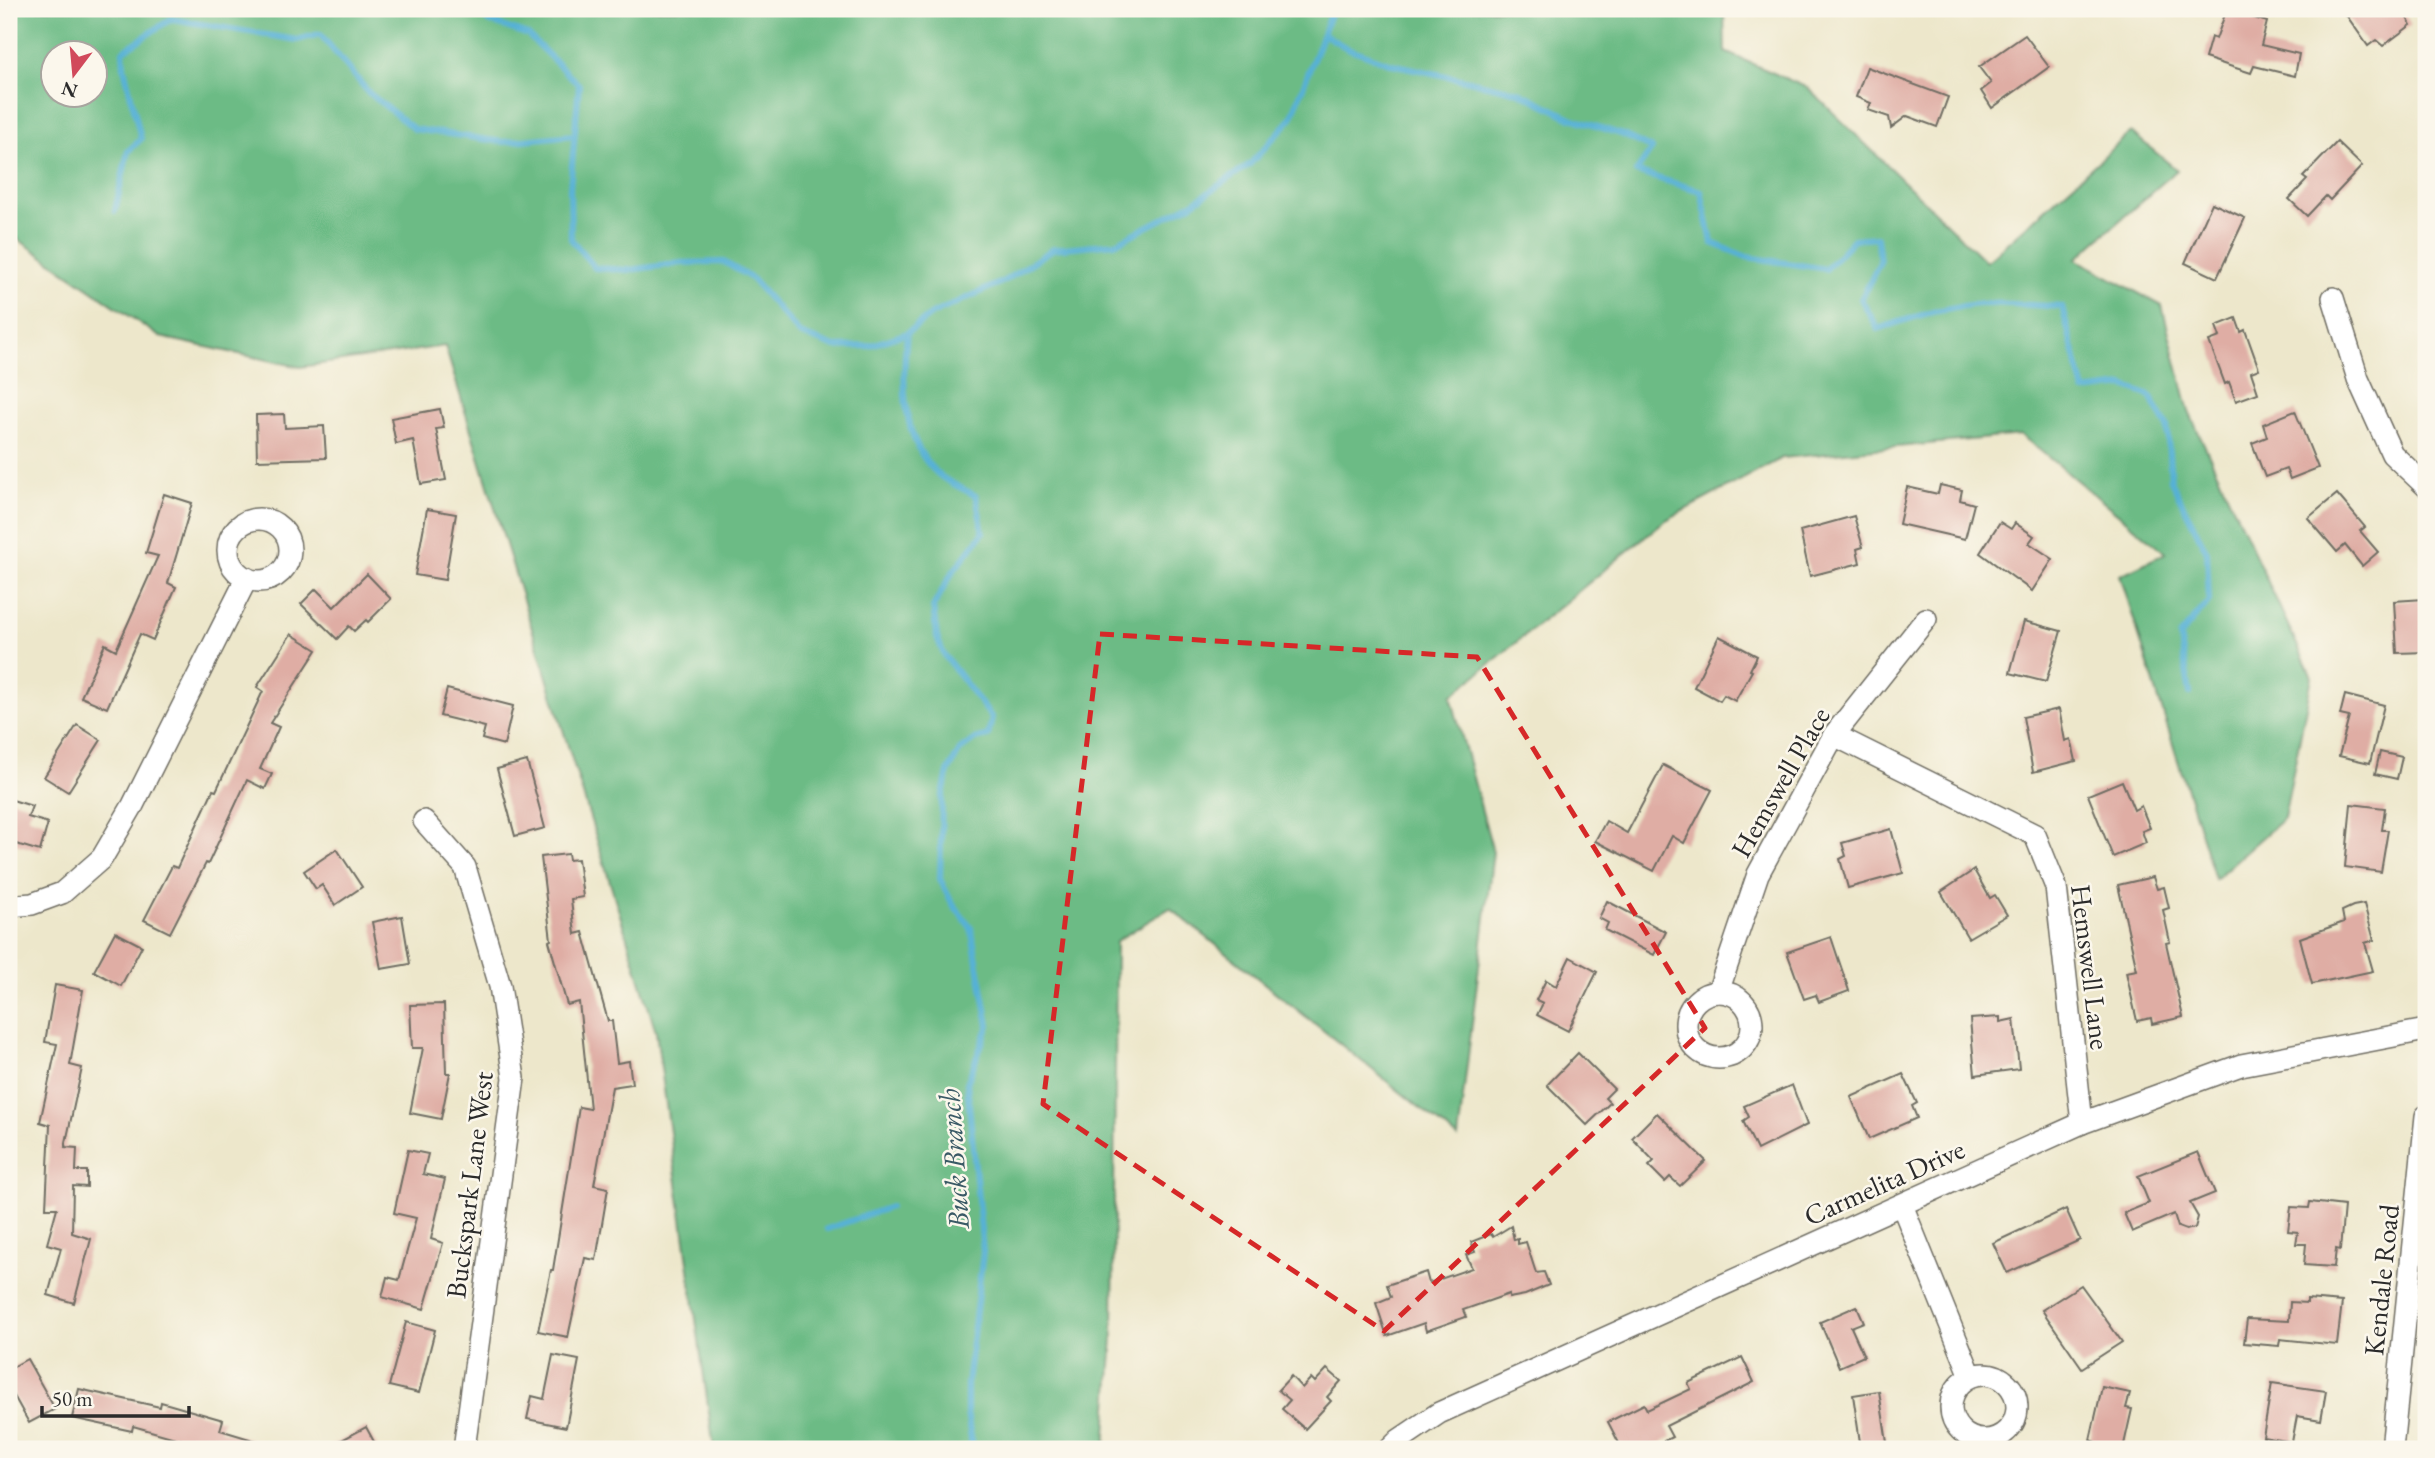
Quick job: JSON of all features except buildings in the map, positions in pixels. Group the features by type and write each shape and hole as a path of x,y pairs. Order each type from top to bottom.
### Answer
{"street":[{"path":"2333,298 2358,379 2392,454 2426,486"},
{"path":"9,906 32,904 62,893 102,858 133,806 247,579"},
{"name":"Hemswell Place","path":"1718,992 1758,874 1834,735 1926,619"},
{"name":"Hemswell Lane","path":"1834,735 2035,835 2056,887 2082,1124"},
{"name":"Buckspark Lane West","path":"424,821 465,867 500,986 514,1078 464,1449"},
{"name":"Carmelita Drive","path":"1390,1449 1439,1413 2082,1124 2241,1065 2426,1030"},
{"name":"Kendale Road","path":"2392,1449 2426,1116"},
{"path":"1902,1205 1971,1376"}],"highlighted area":[{"path":"1100,634 1477,657 1705,1028 1384,1331 1043,1104"}],"green space":[{"path":"9,9 1724,9 1725,52 1808,88 1986,262 2131,132 2177,170 2076,259 2162,306 2189,412 2312,677 2284,818 2215,879 2120,575 2166,553 2021,435 1782,458 1664,521 1451,696 1493,852 1458,1138 1170,908 1116,941 1113,1338 1105,1449 714,1449 656,1032 445,346 300,367 160,337 9,233"}],"waterway":[{"path":"479,9 488,21 528,35 579,85 570,188 571,239 595,268 629,270 682,263 724,262 751,278 800,334 835,347 869,346 907,333 932,314 1004,281 1053,249 1116,243 1193,203 1250,164 1291,119 1332,9"},
{"path":"115,211 128,151 141,139 124,67 123,51 171,19 297,40 320,34 369,93 414,129 503,142 574,135"},
{"path":"1323,34 1347,48 1392,64 1519,92 1571,118 1623,135 1652,149 1636,172 1701,191 1712,243 1747,257 1826,269 1854,239 1877,237 1880,262 1861,299 1878,329 1930,313 1975,305 2062,307 2084,391 2124,386 2150,396 2167,426 2171,481 2207,552 2209,601 2180,636 2190,693"},
{"name":"Buck Branch","path":"907,333 904,370 906,408 916,444 938,474 976,496 983,533 952,573 933,607 937,637 944,655 992,718 988,736 975,739 960,750 948,772 942,799 940,879 952,903 971,928 989,1025 967,1083 983,1252 967,1384 970,1449"},
{"path":"827,1229 890,1207"}]}
